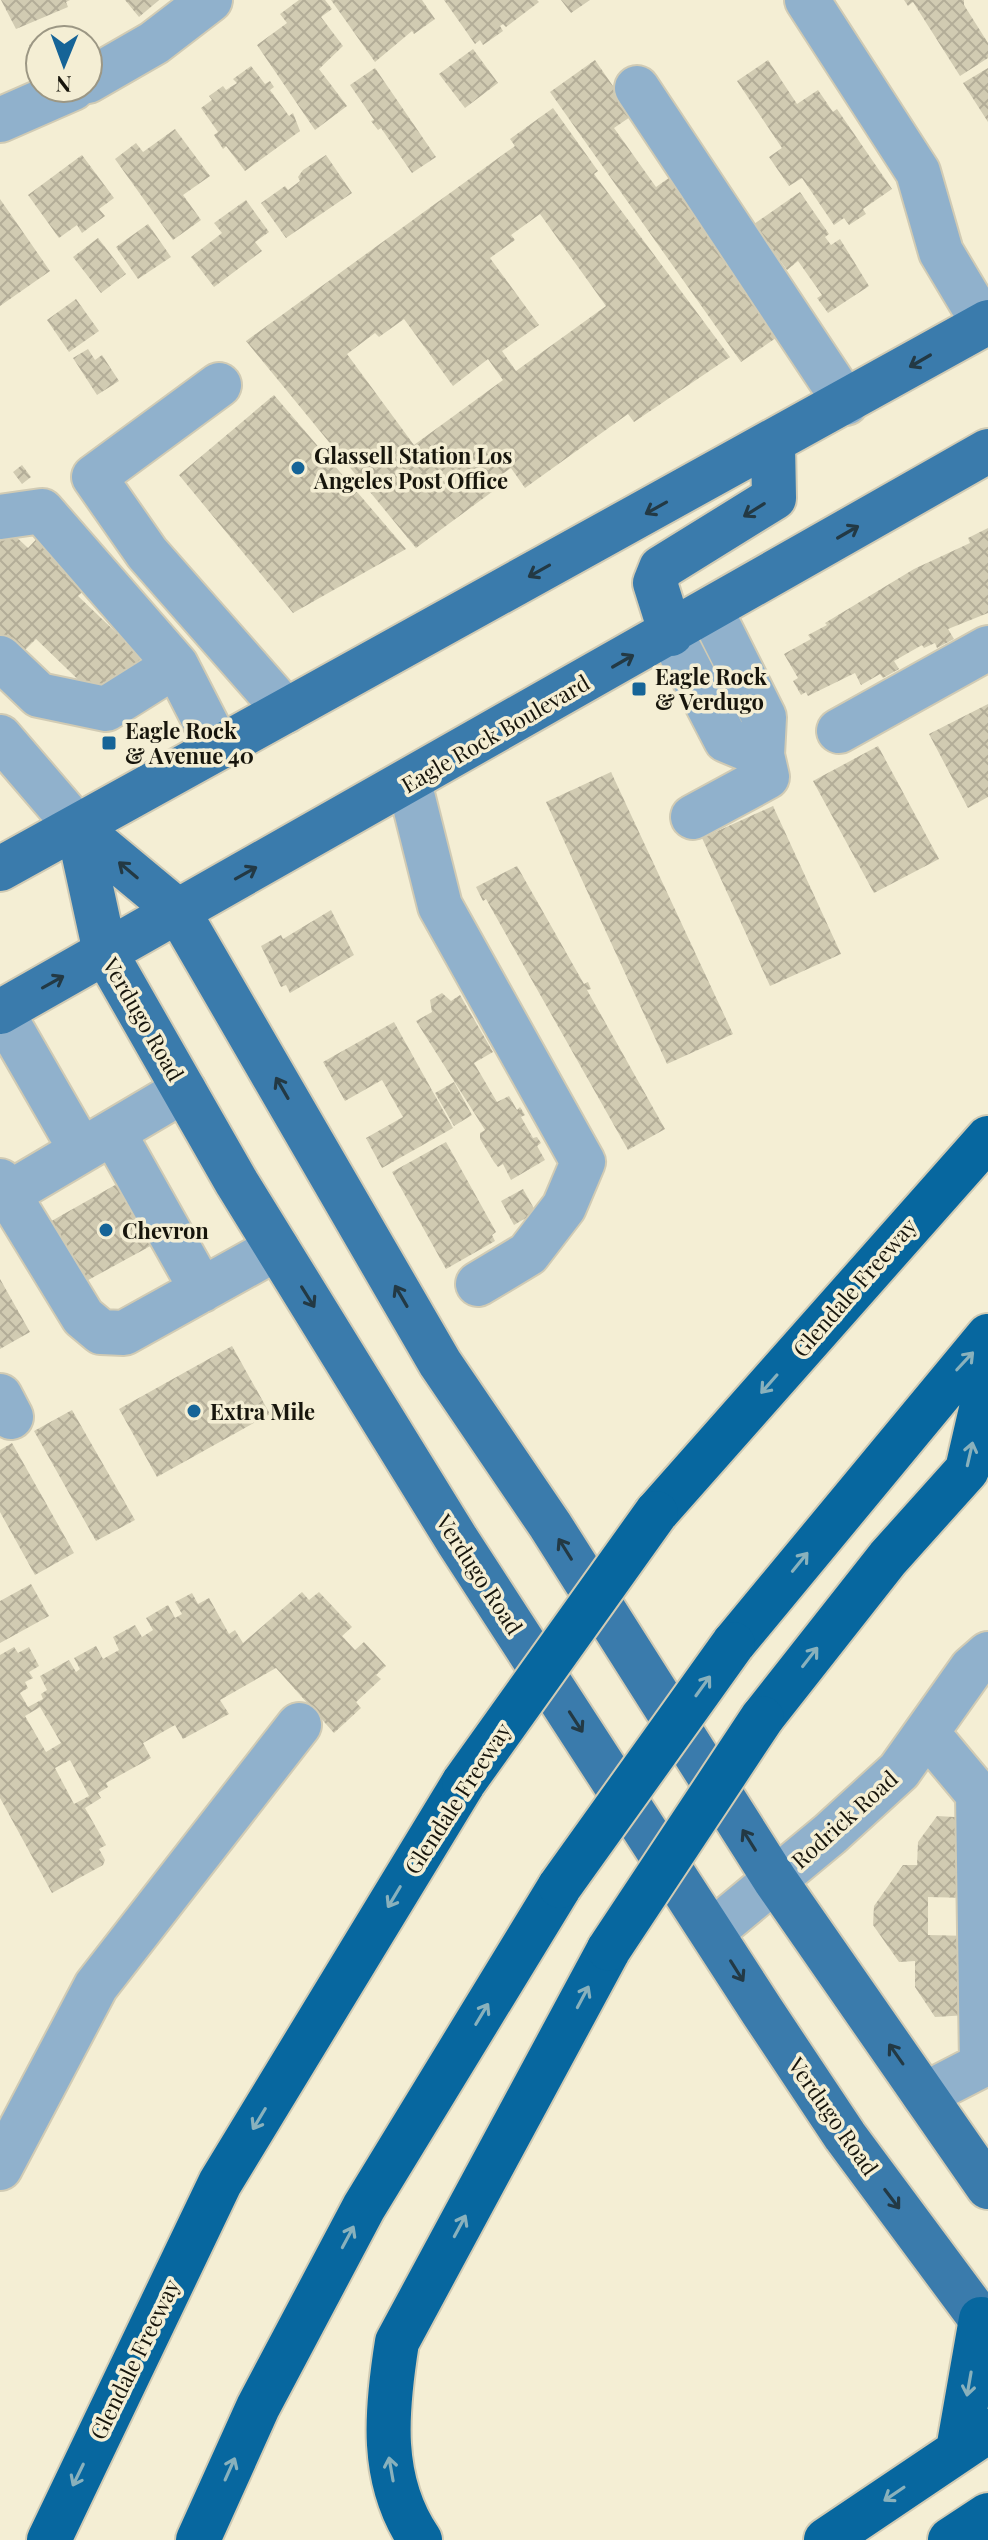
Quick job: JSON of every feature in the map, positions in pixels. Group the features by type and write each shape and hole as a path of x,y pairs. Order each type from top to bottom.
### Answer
{"highway":[{"path":"978,1147 988,1104"},
{"name":"Glendale Freeway","path":"49,2540 220,2183 464,1782 656,1513 978,1147"},
{"path":"198,2540 258,2407 364,2207 560,1886 733,1644 955,1372 988,1336"},
{"path":"420,2540 403,2516 390,2469 387,2408 397,2342 609,1949 762,1718 888,1558 967,1470 988,1379"},
{"path":"826,2540 973,2441 984,2324"},
{"path":"950,2540 988,2515"}],"main road":[{"path":"0,869 773,444 986,323"},
{"path":"671,634 655,583 661,568 774,498 773,444"},
{"name":"Eagle Rock Boulevard","path":"1,1012 671,634 988,451"},
{"path":"78,828 178,911 440,1363 550,1525 775,1880 988,2187"},
{"name":"Verdugo Road","path":"78,828 105,952 277,1248 457,1540 845,2136 984,2324"}],"street":[{"path":"104,72 154,43 210,0"},
{"path":"807,0 918,172 941,252 986,323"},
{"path":"637,88 846,403"},
{"path":"0,120 36,104"},
{"path":"219,385 94,477 147,553 286,711"},
{"path":"0,517 42,511 176,665 218,747"},
{"path":"693,817 767,777 762,755 764,717 711,611"},
{"path":"671,634 726,740 762,755"},
{"path":"839,731 988,648"},
{"path":"0,658 39,695 106,709 176,665"},
{"path":"0,722 39,695"},
{"path":"0,737 78,828"},
{"path":"409,782 440,906 583,1162 564,1207 528,1254 478,1284"},
{"path":"1,1012 202,1290"},
{"path":"184,1090 97,1141 4,1187 83,1317 101,1332 124,1333 277,1248"},
{"name":"Rodrick Road","path":"713,1931 899,1771 972,1668 988,1654"},
{"path":"0,2168 43,2081 96,1986 299,1725"},
{"path":"924,2095 982,2065 978,1794 927,1733"}],"building":[{"path":"1,0 70,0 66,2 68,7 16,29"},
{"path":"125,0 159,0 139,17"},
{"path":"299,0 325,0 332,9 321,17 343,46 319,69 347,106 315,130 257,45 287,23 280,14"},
{"path":"331,0 422,0 435,19 414,34 412,31 375,62"},
{"path":"444,0 539,2 506,27 503,24 500,26 503,31 483,45 480,40 475,44"},
{"path":"561,0 590,0 571,13"},
{"path":"904,0 964,0 964,5 988,43 988,58 960,76 913,2 908,6"},
{"path":"473,49 498,83 465,108 439,74"},
{"path":"595,60 633,115 614,128 656,187 673,175 789,329 741,362 550,92"},
{"path":"768,60 797,104 818,90 833,112 837,109 892,189 863,209 866,214 849,225 844,218 834,225 802,178 789,186 769,157 782,148 737,81"},
{"path":"251,66 265,84 270,81 274,87 270,90 289,116 293,113 300,131 245,171 226,146 223,149 214,135 218,132 201,108 212,100 209,96 223,86 226,90 237,83 233,79"},
{"path":"375,68 436,157 412,173 381,128 378,130 371,121 374,120 350,85"},
{"path":"988,68 988,122 963,83"},
{"path":"553,108 598,171 594,174 730,357 634,422 628,414 525,488 511,468 495,479 500,486 416,548 246,341 515,146 510,139","holes":["540,214 606,306 516,371 502,351 539,325 490,258 515,240 511,235","404,319 453,386 488,359 503,380 414,445 347,354 375,333 379,337"]},
{"path":"175,129 210,176 183,195 201,220 173,240 115,159 136,143 143,152"},
{"path":"82,155 114,198 99,209 105,216 82,233 77,225 59,238 28,195"},
{"path":"326,155 352,193 286,238 261,203 285,186 288,190 300,181 298,177 303,170"},
{"path":"800,192 829,234 825,237 831,245 840,239 869,286 828,313 817,298 822,295 798,261 787,270 754,224"},
{"path":"0,199 50,271 0,306"},
{"path":"246,200 269,232 255,242 262,251 214,287 191,257 222,233 214,223"},
{"path":"148,224 171,257 138,279 116,247"},
{"path":"98,238 126,274 101,293 73,257"},
{"path":"76,299 99,331 69,352 47,320"},
{"path":"88,349 95,360 102,355 119,381 97,395 73,358"},
{"path":"274,395 406,549 293,613 179,475"},
{"path":"22,465 31,477 22,484 13,472"},
{"path":"988,528 988,613 948,629 954,639 937,648 935,643 924,648 922,645 894,661 899,669 883,678 880,674 861,685 855,673 808,696 806,692 801,695 793,681 798,678 784,654 811,639 808,635 827,625 825,623 914,569 970,543 968,538"},
{"path":"45,530 95,580 78,596 147,662 93,694 36,639 12,663 0,652 0,534 11,532 28,548"},
{"path":"988,704 988,797 968,808 929,734"},
{"path":"878,746 939,859 874,893 813,781"},
{"path":"611,772 733,1034 667,1064 546,802"},
{"path":"773,806 841,954 770,986 702,838"},
{"path":"517,866 584,984 588,982 591,989 587,990 665,1129 628,1150 486,899 483,901 476,887"},
{"path":"331,910 354,955 290,993 286,985 281,987 261,946 281,935 283,939"},
{"path":"442,993 451,1001 460,995 493,1052 474,1063 497,1102 509,1096 517,1110 520,1107 525,1115 521,1117 533,1138 537,1137 541,1143 537,1146 545,1160 511,1180 503,1164 498,1167 480,1139 480,1133 485,1130 416,1021 432,1012 430,1000"},
{"path":"394,1022 453,1128 382,1168 366,1138 403,1117 382,1080 345,1101 323,1062"},
{"path":"454,1082 472,1115 454,1126 435,1093"},
{"path":"446,1142 496,1232 492,1235 495,1241 446,1269 392,1172"},
{"name":"Chevron","path":"131,1176 165,1238 81,1284 48,1223"},
{"path":"523,1189 536,1212 514,1225 501,1201"},
{"path":"0,1279 30,1332 0,1349"},
{"name":"Extra Mile","path":"232,1346 270,1414 157,1477 119,1409"},
{"path":"72,1410 135,1520 96,1541 34,1431"},
{"path":"12,1443 74,1553 35,1575 0,1512 0,1450"},
{"path":"31,1584 49,1616 0,1643 0,1601"},
{"path":"302,1592 309,1600 319,1592 352,1627 342,1636 355,1650 364,1642 386,1666 376,1675 381,1679 356,1702 361,1708 334,1733 276,1668 220,1700 229,1714 183,1739 175,1725 143,1743 151,1758 106,1783 108,1787 98,1793 101,1798 85,1808 106,1845 99,1849 105,1860 103,1865 52,1893 0,1798 0,1655 14,1647 18,1653 29,1647 39,1666 29,1672 33,1678 25,1682 28,1688 20,1693 28,1707 43,1699 41,1694 47,1690 40,1676 69,1660 76,1672 80,1669 74,1658 96,1646 103,1659 119,1650 113,1637 135,1625 142,1637 153,1630 146,1618 168,1605 175,1618 182,1614 175,1602 192,1593 198,1604 209,1598 229,1634 235,1630 243,1643","holes":["40,1707 61,1743 46,1752 25,1716","70,1760 89,1796 74,1804 55,1768"]},
{"path":"937,1816 972,1818 970,1898 928,1897 928,1935 970,1936 968,2015 935,2017 915,1987 915,1961 899,1962 873,1925 874,1906 903,1865 917,1865 918,1842"}],"place":[{"name":"Glassell Station Los Angeles Post Office","path":"298,468"},
{"name":"Eagle Rock & Verdugo","path":"639,689"},
{"name":"Eagle Rock & Avenue 40","path":"109,743"},
{"name":"Chevron","path":"106,1230"},
{"name":"Extra Mile","path":"194,1411"}]}
